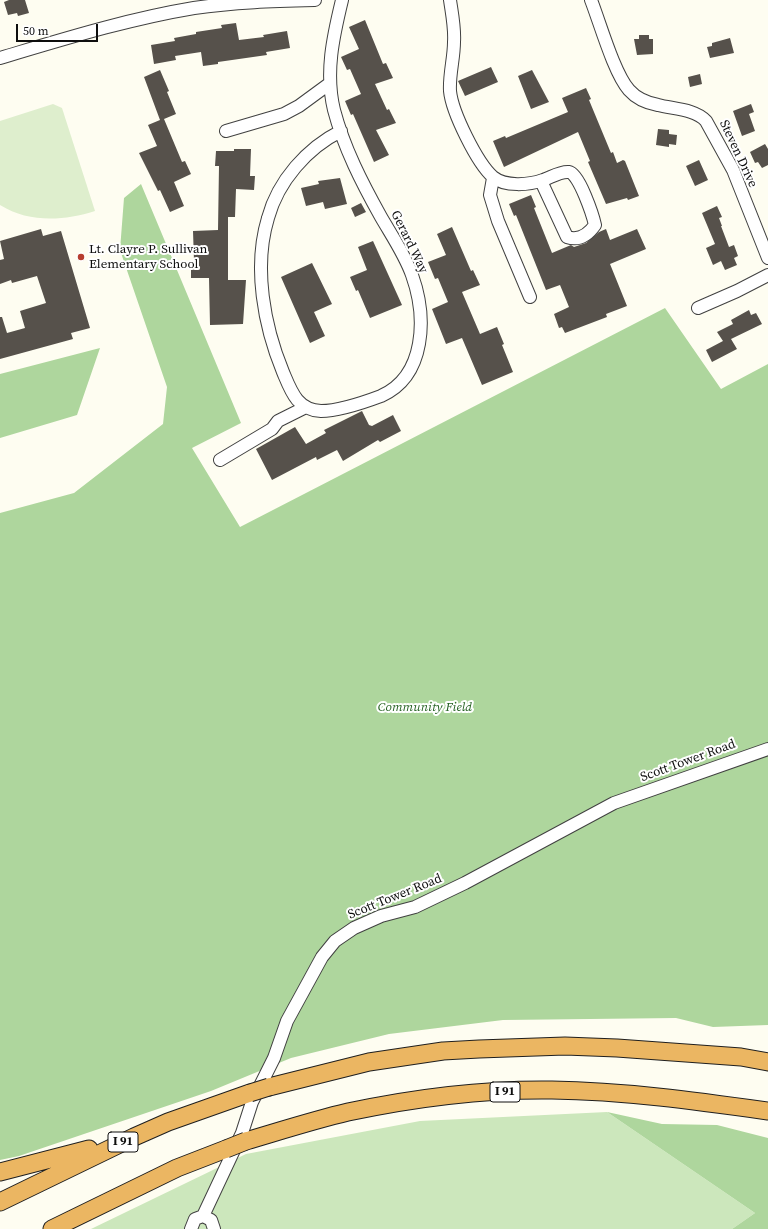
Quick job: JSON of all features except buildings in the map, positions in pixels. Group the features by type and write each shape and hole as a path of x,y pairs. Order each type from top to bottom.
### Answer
{"highway":[{"name":"I 91","path":"0,1202 168,1122 269,1087 369,1062 443,1051 522,1049 565,1046 617,1048 741,1057 768,1062"},
{"name":"I 91","path":"55,1228 177,1168 246,1141 348,1112 445,1096 551,1090 673,1098 768,1111"},
{"path":"673,1098 768,1120"},
{"path":"0,1172 134,1137"}],"street":[{"path":"0,58 118,24 187,10 230,4 315,0"},
{"name":"Gerard Way","path":"306,407 319,411 328,410 373,399 388,392 405,379 411,370 419,342 418,309 412,276 356,167 341,131 329,84 332,44 342,0"},
{"path":"450,0 454,42 450,83 452,99 470,143 493,178 501,182 525,184 541,181 563,173 570,172 573,174 580,186 593,217 595,225 591,230 580,238 574,239 567,237 541,181"},
{"name":"Steven Drive","path":"591,0 613,58 629,90 637,97 650,103 690,112 699,115 706,121 723,149 733,170 768,258"},
{"path":"226,131 284,114 299,106 329,84"},
{"path":"306,407 300,404 294,397 277,358 271,337 262,279 264,231 273,204 286,179 305,157 341,131"},
{"path":"493,178 490,195 498,221 530,296"},
{"path":"698,308 737,291 768,274"},
{"path":"220,460 272,429 278,421 306,407"},
{"name":"Scott Tower Road","path":"192,1229 195,1219 203,1216 242,1133 252,1102 274,1058 287,1020 322,957 334,941 354,928 381,916 415,907 465,883 614,803 768,749"},
{"path":"203,1216 211,1220 214,1229"}],"green space":[{"path":"53,104 62,108 95,211 71,217 59,218 23,215 0,205 0,121"},
{"name":"Community Field","path":"141,184 241,423 192,448 240,527 665,308 721,389 768,364 768,1025 713,1027 676,1018 503,1020 389,1034 291,1058 211,1091 19,1156 0,1160 0,513 74,493 163,424 167,387 120,250 124,198"},
{"path":"100,348 77,415 0,438 0,374"},
{"path":"607,1112 755,1213 732,1229 91,1229 246,1154 420,1121"},
{"path":"607,1112 662,1124 717,1125 768,1138 768,1229 732,1229 755,1213"}],"place":[{"name":"Lt. Clayre P. Sullivan Elementary School","path":"81,257"}]}
